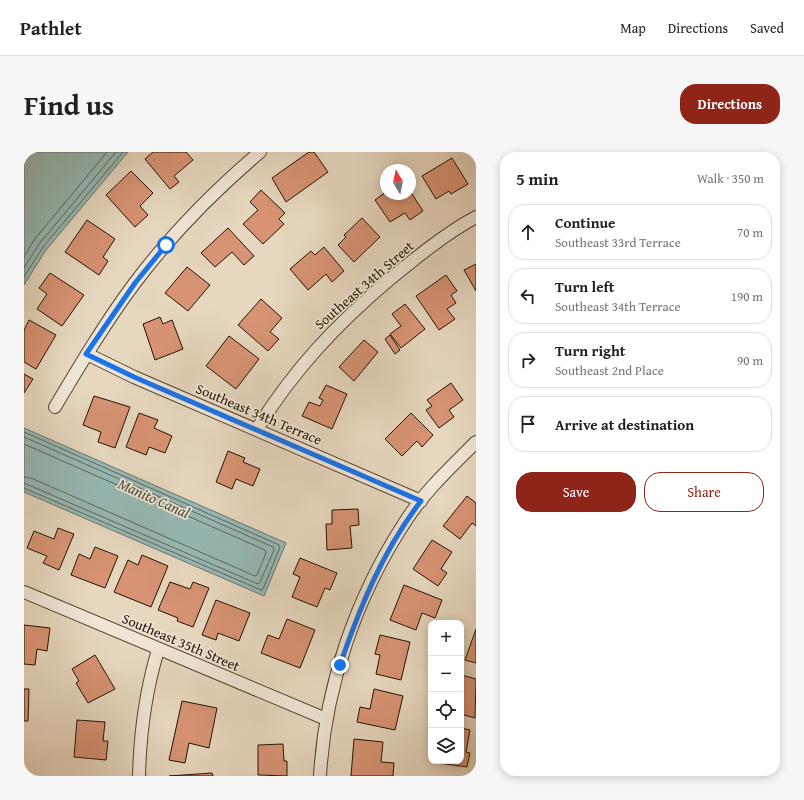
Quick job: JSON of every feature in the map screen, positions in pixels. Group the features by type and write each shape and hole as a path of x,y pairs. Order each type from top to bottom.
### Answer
{"street":[{"path":"55,407 86,354 135,283 166,245 212,197 260,152"},
{"name":"Southeast 34th Street","path":"257,429 271,406 302,364 338,325 407,265 476,217"},
{"name":"Southeast 34th Terrace","path":"86,354 134,377 421,501"},
{"path":"320,776 326,719 340,665 368,591 406,521 421,501 452,466 476,442"},
{"name":"Southeast 35th Street","path":"24,592 158,650 326,719"},
{"path":"139,776 145,712 152,670 158,650"}],"water":[{"path":"24,152 128,152 46,250 24,285"},
{"name":"Manito Canal","path":"24,428 286,543 264,596 24,492"}],"building":[{"path":"153,152 186,152 193,160 174,176 179,182 170,189 145,159"},
{"path":"309,152 314,152 328,172 286,202 272,178"},
{"path":"452,158 468,184 451,194 449,191 436,199 422,176"},
{"path":"131,171 153,193 140,206 148,215 135,227 106,195"},
{"path":"261,190 285,213 279,219 284,224 263,244 243,224 258,210 250,202"},
{"path":"380,196 380,200 416,200 423,211 410,220 405,213 390,222 375,200"},
{"path":"362,218 380,237 354,262 338,245 346,237 344,235"},
{"path":"87,220 115,239 103,257 108,261 99,275 65,252"},
{"path":"228,228 254,256 244,265 232,252 215,267 201,253"},
{"path":"324,247 344,271 332,282 326,274 308,290 290,269 311,251 315,255"},
{"path":"476,264 476,291 464,270"},
{"path":"187,267 210,285 188,311 165,293"},
{"path":"50,273 84,295 62,326 37,309 47,294 39,288"},
{"path":"446,275 457,291 451,295 456,303 447,309 455,319 439,330 416,296"},
{"path":"261,299 282,318 270,332 279,339 268,351 238,325"},
{"path":"405,304 425,329 401,348 390,334 401,326 392,314"},
{"path":"160,317 163,324 172,320 183,349 155,360 143,324"},
{"path":"29,320 56,335 36,369 24,362 24,330"},
{"path":"390,335 400,350 395,354 385,339"},
{"path":"229,336 259,359 236,389 206,366"},
{"path":"364,340 378,352 354,381 339,367"},
{"path":"24,374 33,379 24,393"},
{"path":"451,383 463,400 449,410 454,417 439,428 426,410 432,406 427,400"},
{"path":"326,385 347,394 332,429 302,416 309,402 320,406 323,400 319,398"},
{"path":"94,396 130,407 115,448 98,442 101,432 83,425"},
{"path":"139,413 158,420 154,428 172,436 165,453 149,447 146,455 126,447"},
{"path":"411,413 433,435 422,447 417,441 402,456 385,439"},
{"path":"228,451 245,458 243,462 260,469 253,486 236,479 232,489 216,482"},
{"path":"467,496 476,503 476,526 472,523 460,539 443,526"},
{"path":"358,509 359,525 350,526 352,548 327,550 326,524 332,524 332,510"},
{"path":"58,528 74,534 59,570 43,563 47,556 27,548 34,531 54,539"},
{"path":"432,540 452,552 441,569 447,573 438,586 413,569"},
{"path":"95,547 118,556 105,588 71,575 79,554 90,559"},
{"path":"142,555 168,566 151,607 114,592 128,560 138,565"},
{"path":"300,558 337,573 330,590 325,588 317,607 292,597 300,577 293,574"},
{"path":"170,582 190,589 193,582 209,588 193,627 177,621 178,618 158,610"},
{"path":"404,585 442,600 435,618 422,613 416,630 390,620"},
{"path":"216,600 250,613 239,641 218,633 216,640 202,635"},
{"path":"287,619 315,630 300,668 261,653 268,635 279,639"},
{"path":"24,625 50,628 47,651 37,649 35,665 24,664"},
{"path":"476,629 476,663 465,660"},
{"path":"380,635 410,642 401,680 376,674 380,655 375,654"},
{"path":"95,655 115,689 88,703 76,683 79,681 72,669"},
{"path":"464,676 476,679 475,718 464,715"},
{"path":"24,689 29,689 28,721 24,721"},
{"path":"374,689 403,696 395,730 357,722 360,707 370,709"},
{"path":"182,701 217,708 209,748 189,743 185,763 169,760"},
{"path":"77,720 105,722 103,741 108,741 106,760 74,757"},
{"path":"464,729 470,730 466,752 470,753 467,767 445,764 464,764"},
{"path":"354,739 383,742 381,762 394,763 393,776 351,776"},
{"path":"283,744 284,761 287,761 287,776 258,775 258,745"},
{"path":"212,773 213,776 169,776"}],"route":[{"path":"166,245 135,283 86,354 134,377 421,501 406,521 386,555 368,591 353,627 340,665"}]}
